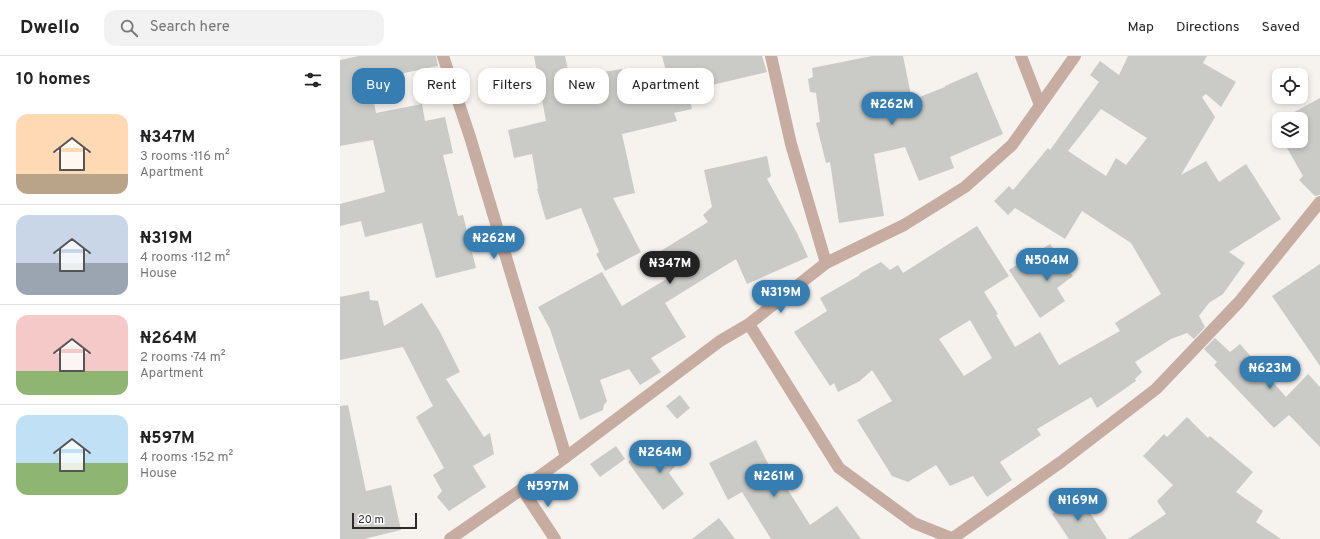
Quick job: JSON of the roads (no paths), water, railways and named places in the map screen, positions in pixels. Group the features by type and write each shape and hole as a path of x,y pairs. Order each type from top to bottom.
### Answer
{"street":[{"path":"443,56 470,137 566,457"},
{"path":"771,56 791,144 826,263"},
{"path":"1021,56 1040,105"},
{"path":"450,539 566,457 720,341 749,324 826,263 904,225 966,187 1012,145 1075,56"},
{"path":"749,324 839,468 914,522 953,538 1061,462 1156,390 1239,302 1320,202"},
{"path":"522,489 555,539"}]}
